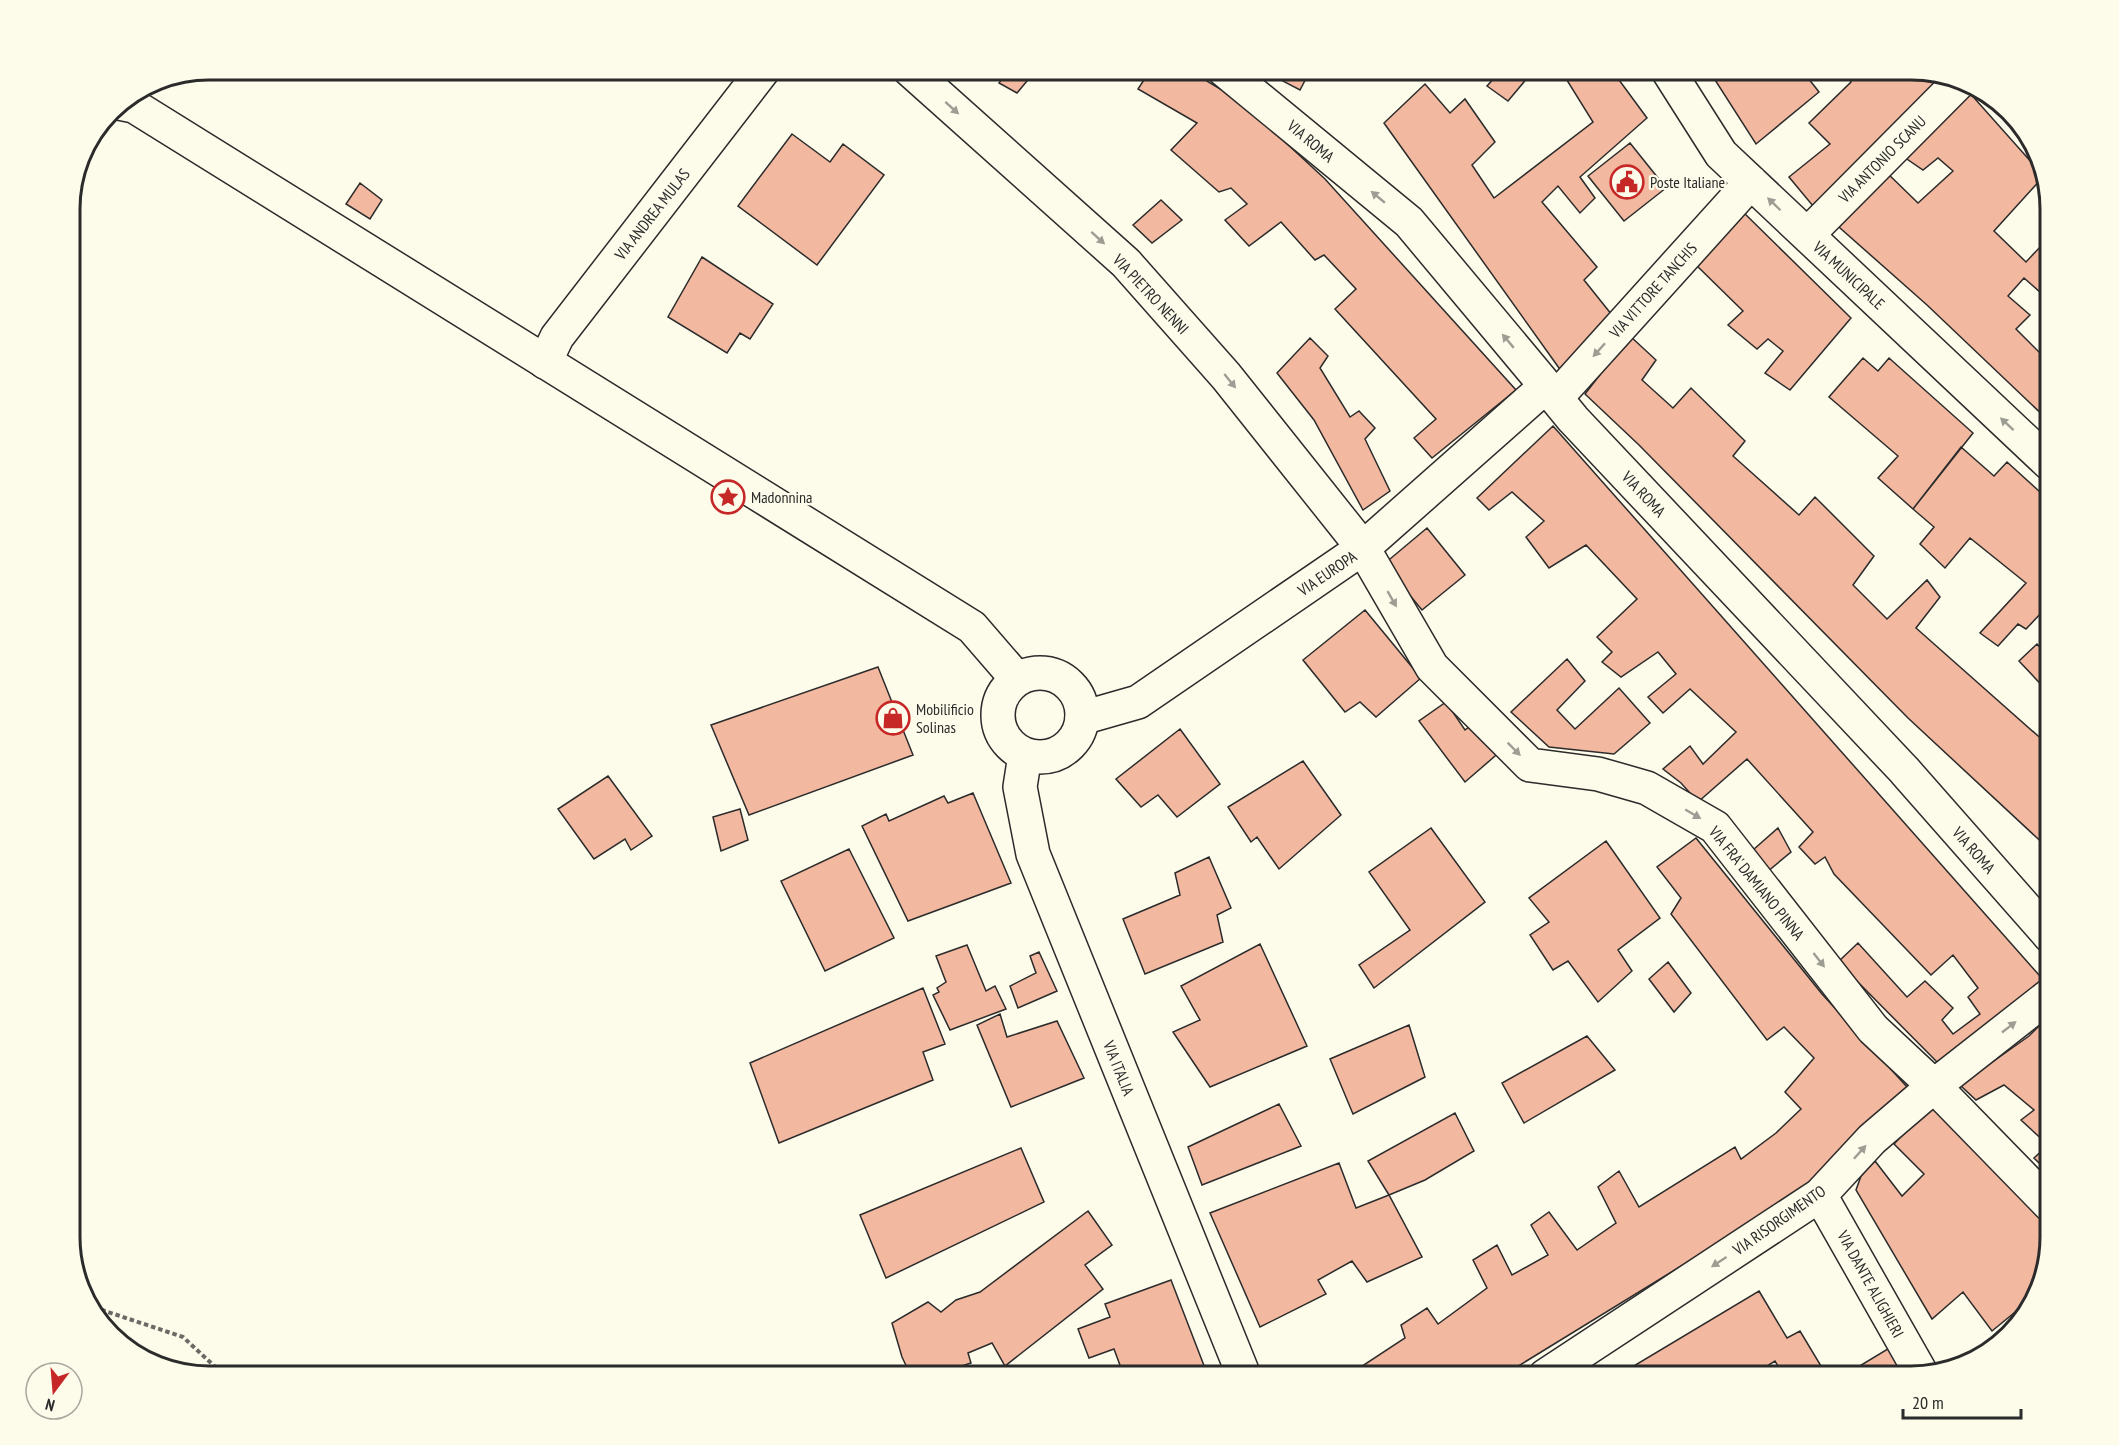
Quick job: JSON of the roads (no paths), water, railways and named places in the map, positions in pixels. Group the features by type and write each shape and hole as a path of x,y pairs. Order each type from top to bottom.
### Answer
{"street":[{"name":"VIA ANDREA MULAS","path":"545,362 557,337 756,80"},
{"name":"VIA PIETRO NENNI","path":"921,80 1126,263 1226,376 1363,548"},
{"name":"VIA ROMA","path":"1236,80 1409,222 1551,392 1904,770 2040,925"},
{"name":"VIA MUNICIPALE","path":"1674,80 1721,154 2040,455"},
{"name":"VIA ANTONIO SCANU","path":"1807,235 1954,87"},
{"path":"131,105 972,627 1017,679"},
{"name":"VIA VITTORE TANCHIS","path":"1551,392 1751,182"},
{"name":"VIA EUROPA","path":"1082,718 1138,702 1363,548 1551,392"},
{"name":"VIA FRA' DAMIANO PINNA","path":"1363,548 1432,667 1530,765 1598,774 1647,788 1715,827 1873,1029 1934,1086 2040,1195"},
{"path":"1043,673 1056,676 1067,683 1078,699 1082,718 1072,742 1050,756 1038,757 1025,755 1013,748 1004,738 997,712 1000,699 1017,679 1029,674 1043,673"},
{"name":"VIA ITALIA","path":"1025,755 1020,787 1033,854 1240,1366"},
{"name":"VIA RISORGIMENTO","path":"1560,1366 1820,1195 1872,1139 1934,1086 2040,1003"},
{"name":"VIA DANTE ALIGHIERI","path":"1820,1195 1917,1365"}],"place":[{"name":"Poste Italiane","path":"1627,182"},
{"name":"Madonnina","path":"728,497"},
{"name":"Mobilificio Solinas","path":"893,718"}]}
